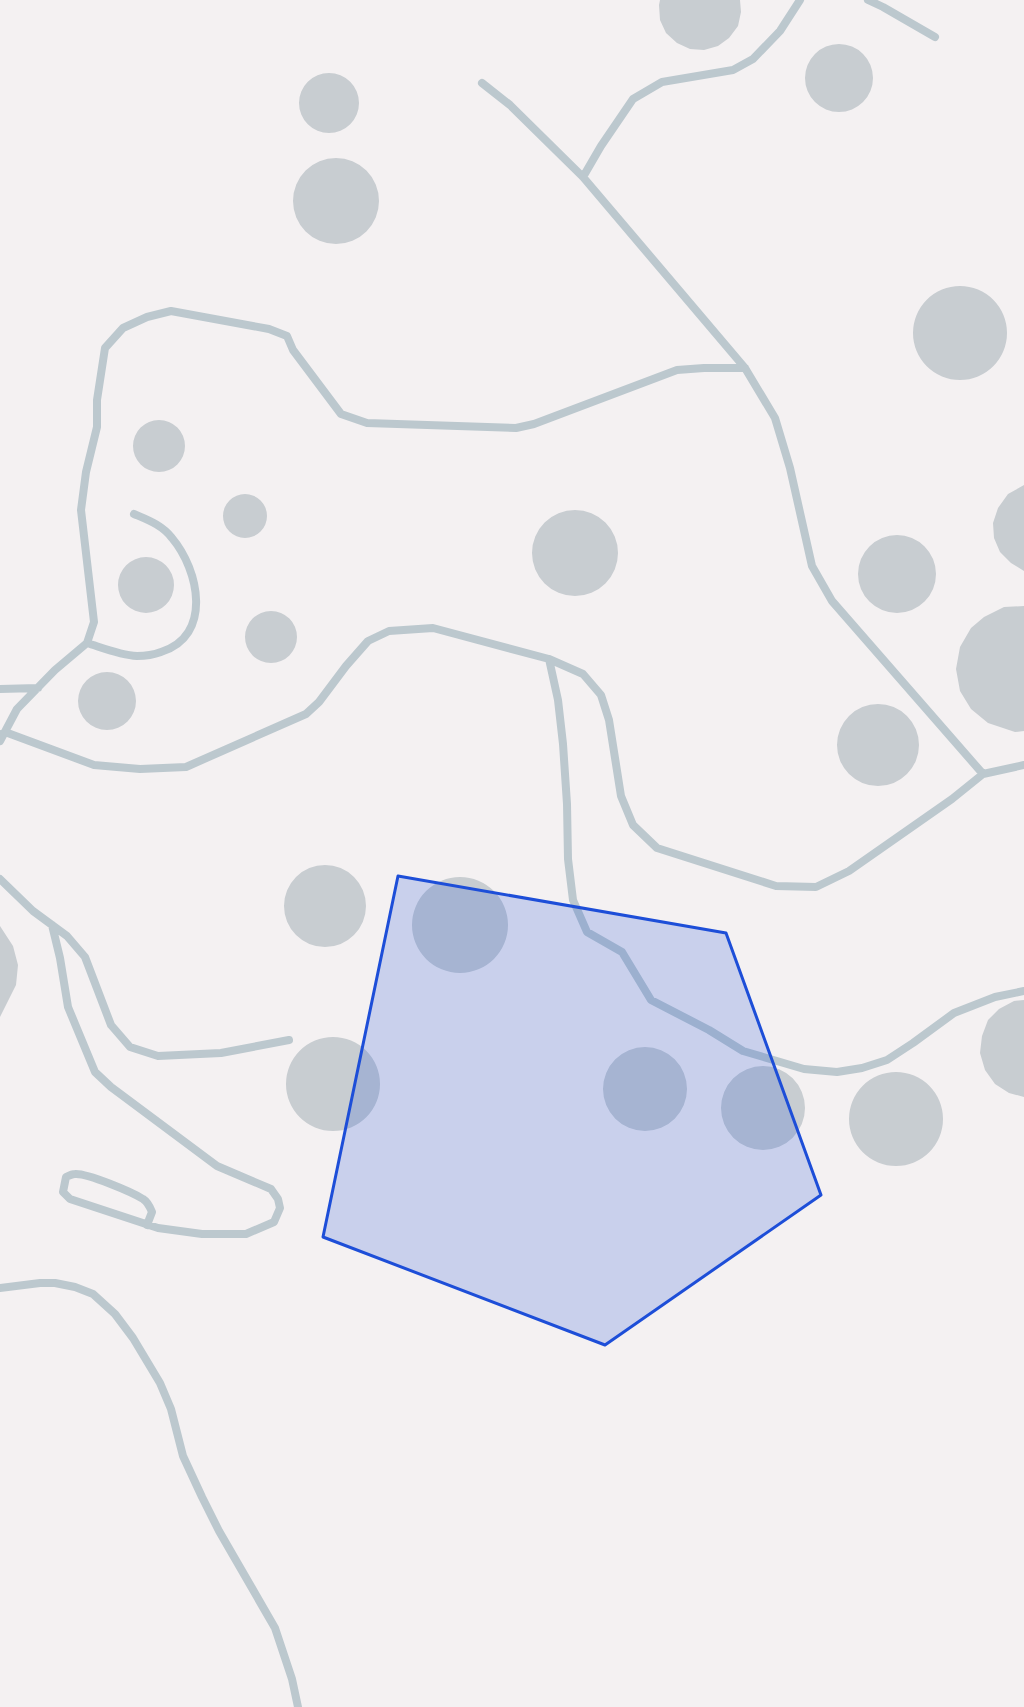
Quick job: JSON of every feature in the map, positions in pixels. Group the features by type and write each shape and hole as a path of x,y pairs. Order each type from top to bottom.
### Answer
{"lane":[{"path":"583,177 601,146 633,99 662,82 733,70 753,59 780,31 800,0"},
{"path":"868,0 935,37"},
{"path":"482,83 510,105 583,177 746,368 775,418 790,468 812,566 832,601 983,774"},
{"path":"0,741 18,708 55,670 87,643 94,622 81,510 86,472 97,427 97,400 100,370 105,348 123,328 147,317 171,311 269,329 287,336 293,350 341,414 367,423 516,428 534,424 677,370 704,368 746,368"},
{"path":"87,643 120,653 137,656 151,655 169,650 185,639 192,626 196,615 195,598 191,571 183,554 171,537 156,524 134,514"},
{"path":"3,733 94,765 140,769 186,767 306,714 319,702 368,640 389,630 432,628 549,659 583,674 601,695 610,727 621,796 633,825 657,848 776,886 816,887 849,871 952,799 983,774 1024,765"},
{"path":"549,659 558,700 563,744 567,804 568,859 573,900 587,932 622,952 651,1000 709,1030 743,1051 804,1069 837,1072 862,1068 887,1060 954,1013 995,997 1024,991"},
{"path":"0,689 38,688"},
{"path":"0,879 33,911 67,936 85,957 111,1025 130,1047 158,1056 166,1056 221,1053 289,1040"},
{"path":"52,925 60,958 68,1007 95,1072 111,1087 217,1166 271,1189 278,1199 280,1208 274,1222 246,1234 202,1234 158,1228 147,1225 70,1199 63,1192 66,1177 75,1174 93,1178 134,1194 145,1200 150,1206 152,1212 147,1225"},
{"path":"0,1288 40,1283 55,1283 75,1287 93,1294 115,1314 133,1338 160,1383 171,1409 183,1456 202,1497 220,1532 275,1628 292,1679 298,1707"}],"highlighted area":[{"path":"398,876 726,933 821,1195 605,1345 323,1237"}],"building":[{"path":"660,0 740,0 741,12 738,26 729,38 718,46 704,50 690,49 677,43 666,33 660,20"},
{"path":"832,44 846,44 858,49 868,59 873,71 873,85 868,97 858,107 846,112 832,112 820,107 810,97 805,85 805,71 810,59 820,49"},
{"path":"329,73 345,78 350,82 354,87 359,103 354,119 350,124 345,128 329,133 313,128 308,124 304,119 299,103 304,87 308,82 313,78"},
{"path":"336,158 353,161 367,170 376,184 379,201 376,218 367,232 353,241 336,244 319,241 305,232 296,218 293,201 296,184 305,170 319,161"},
{"path":"960,286 978,289 994,299 1004,315 1007,333 1004,351 994,367 978,377 960,380 942,377 926,367 916,351 913,333 916,315 926,299 942,289"},
{"path":"154,420 164,420 178,427 185,441 185,451 178,465 164,472 154,472 144,468 137,461 133,451 133,441 137,431 144,424"},
{"path":"1024,485 1024,571 1011,563 1000,552 994,538 993,523 998,508 1008,494"},
{"path":"241,494 249,494 261,500 267,512 267,520 261,532 249,538 241,538 229,532 223,520 223,512 229,500"},
{"path":"567,510 583,510 592,513 606,522 615,536 618,545 618,561 615,570 606,584 592,593 583,596 567,596 551,589 544,584 539,577 532,561 532,545 539,529 544,522 551,517"},
{"path":"889,535 905,535 919,541 930,552 936,566 936,582 930,596 919,607 905,613 889,613 875,607 864,596 858,582 858,566 864,552 875,541"},
{"path":"146,557 157,559 166,565 172,574 174,585 172,596 166,605 157,611 146,613 135,611 126,605 120,596 118,585 120,574 126,565 135,559"},
{"path":"1024,606 1024,731 1015,732 988,723 971,709 960,691 956,669 960,647 971,628 984,617 1004,607"},
{"path":"271,611 285,615 293,623 297,637 293,651 285,659 271,663 257,659 249,651 245,637 249,623 257,615"},
{"path":"107,672 118,674 131,685 134,690 136,701 134,712 123,725 118,728 107,730 96,728 83,717 80,712 78,701 80,690 91,677 96,674"},
{"path":"878,704 894,707 907,716 916,729 919,745 916,761 907,774 894,783 878,786 862,783 849,774 840,761 837,745 840,729 849,716 862,707"},
{"path":"325,865 341,868 354,877 363,890 366,906 363,922 354,935 341,944 325,947 309,944 296,935 287,922 284,906 287,890 296,877 309,868"},
{"path":"460,877 478,880 494,891 505,907 508,925 505,943 494,959 478,970 460,973 442,970 426,959 415,943 412,925 415,907 426,891 442,880"},
{"path":"0,926 13,946 18,965 16,985 0,1017"},
{"path":"1024,1000 1024,1097 1009,1093 995,1084 985,1070 980,1053 982,1036 988,1020 999,1009 1014,1001"},
{"path":"333,1037 351,1041 366,1051 376,1066 380,1084 376,1102 366,1117 351,1127 333,1131 315,1127 300,1117 290,1102 286,1084 290,1066 300,1051 315,1041"},
{"path":"645,1047 661,1050 675,1059 684,1073 687,1089 684,1105 675,1119 661,1128 645,1131 629,1128 615,1119 606,1105 603,1089 606,1073 615,1059 629,1050"},
{"path":"763,1066 779,1069 793,1078 802,1092 805,1108 802,1124 793,1138 779,1147 763,1150 747,1147 733,1138 724,1124 721,1108 724,1092 733,1078 747,1069"},
{"path":"896,1072 914,1076 929,1086 939,1101 943,1119 939,1137 929,1152 914,1162 896,1166 878,1162 863,1152 853,1137 849,1119 853,1101 863,1086 878,1076"}]}
